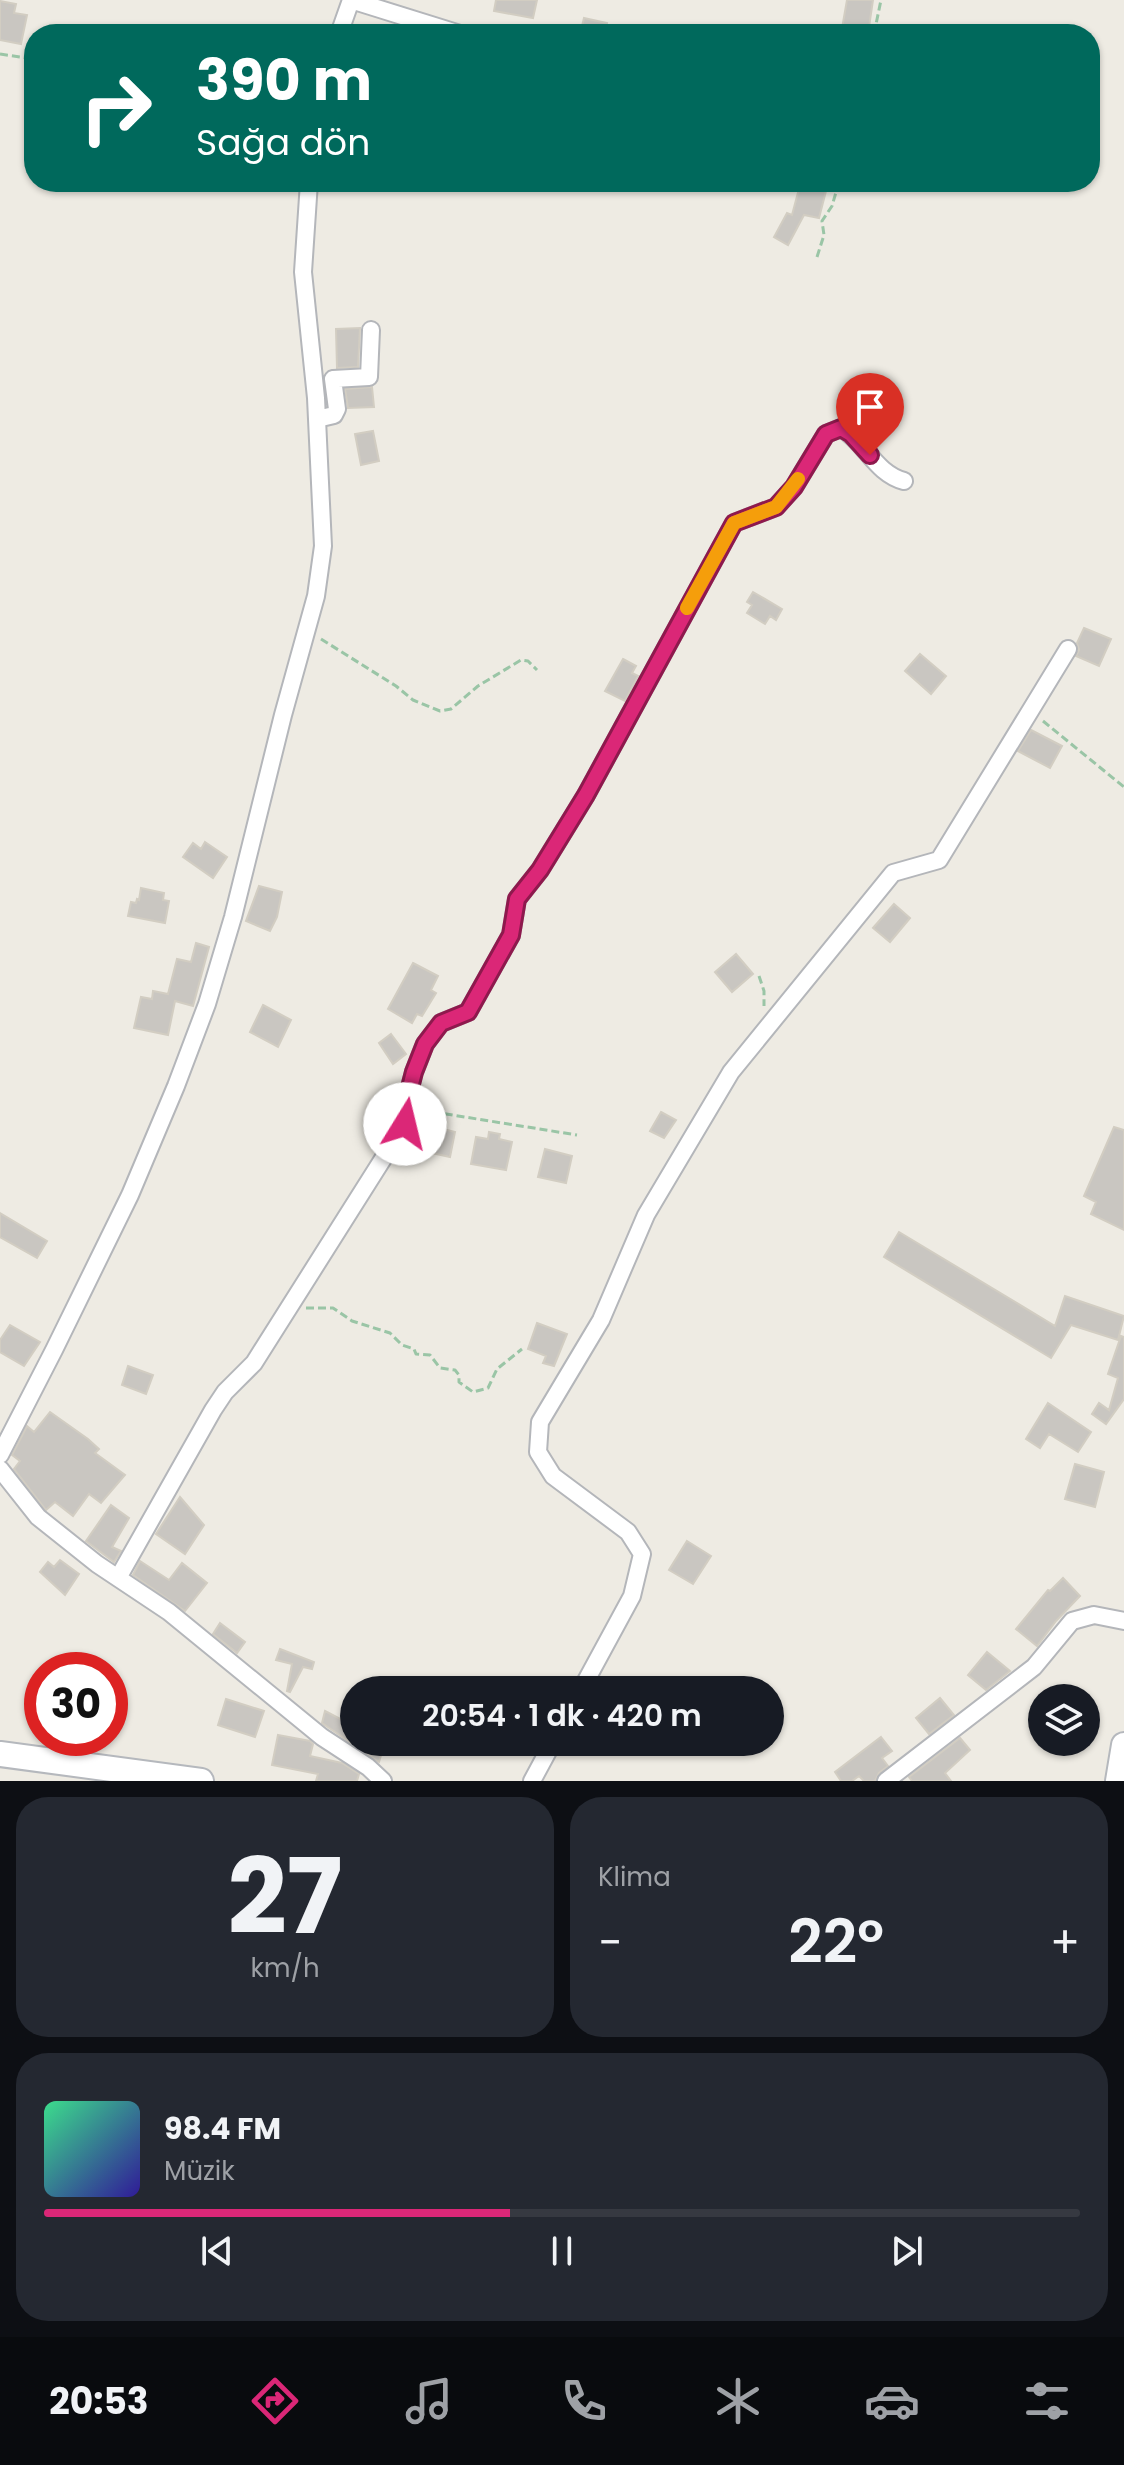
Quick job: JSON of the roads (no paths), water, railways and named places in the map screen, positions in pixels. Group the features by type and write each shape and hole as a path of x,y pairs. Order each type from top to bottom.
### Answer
{"street":[{"path":"343,24 351,0 428,24"},
{"path":"0,1455 130,1195 207,1004 233,917 316,596 323,546 317,419 303,272 308,192"},
{"path":"317,419 334,415 337,409 333,379 369,377 371,330"},
{"path":"118,1578 213,1410 225,1392 254,1363 405,1124 405,1107 425,1044 441,1023 468,1012 511,935 517,899 540,870 586,795 734,523 776,507 794,487 826,434 841,428 851,434 889,477 904,481"},
{"path":"589,1676 632,1596 642,1554 628,1532 553,1476 538,1452 540,1422 601,1320 646,1215 731,1072 893,873 939,860 1068,649"},
{"path":"0,1469 38,1517 118,1578 169,1612 322,1737 368,1767 383,1781"},
{"path":"886,1781 1034,1667 1072,1621 1094,1615 1124,1621"},
{"path":"1118,1781 1124,1745"},
{"path":"0,1754 201,1781"},
{"path":"532,1781 545,1756"}]}
